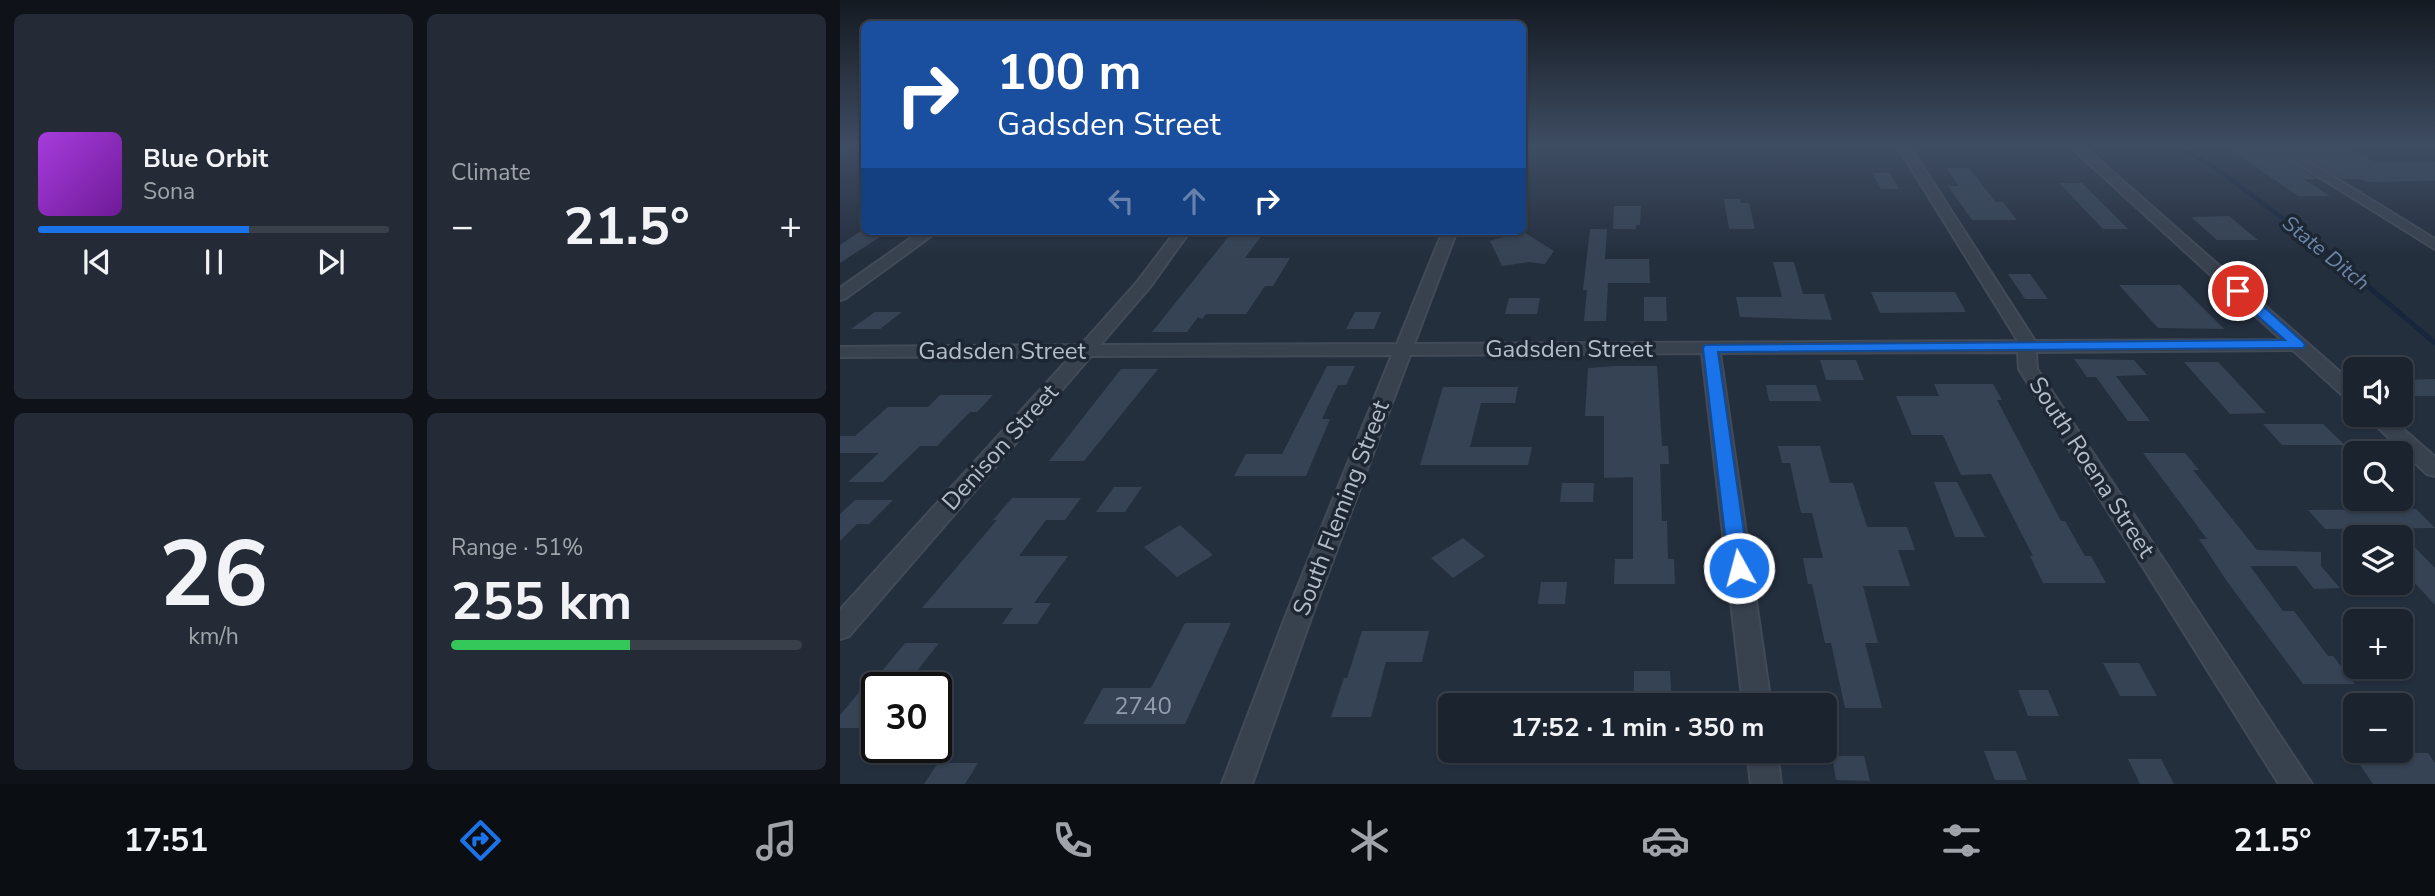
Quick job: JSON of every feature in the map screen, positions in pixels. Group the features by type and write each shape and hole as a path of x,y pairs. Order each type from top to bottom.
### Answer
{"street":[{"name":"South Roena Street","path":"1925,184 2025,337 2028,369 2297,784"},
{"path":"2118,184 2343,385"},
{"path":"2336,184 2435,245"},
{"path":"840,295 925,235"},
{"name":"Denison Street","path":"840,628 1144,284 1180,235"},
{"name":"South Fleming Street","path":"1237,784 1298,618 1448,235"},
{"name":"Gadsden Street","path":"840,352 2298,345"},
{"path":"1710,348 1755,693"},
{"path":"2388,427 2435,469"},
{"path":"1763,763 1766,784"}],"building":[{"path":"1878,184 1896,184 1899,189 1881,189"},
{"path":"1957,184 1981,184 1996,202 2003,202 2017,220 1972,220 1948,186 1959,186"},
{"path":"2060,184 2083,184 2128,229 2103,229"},
{"path":"2280,184 2310,184 2330,196 2298,196"},
{"path":"1724,199 1740,199 1741,203 1749,203 1755,229 1729,229"},
{"path":"1614,206 1641,206 1640,225 1636,225 1636,229 1613,229"},
{"path":"2229,216 2258,240 2217,240 2191,217"},
{"path":"1590,229 1607,229 1605,259 1649,259 1650,283 1608,283 1606,321 1584,321 1587,290 1583,290"},
{"path":"861,231 861,235 883,235 840,263 840,245"},
{"path":"1526,234 1554,251 1545,264 1529,262 1502,266 1490,241"},
{"path":"1230,235 1262,235 1245,258 1290,258 1273,286 1265,286 1246,314 1206,314 1202,319 1198,317 1187,332 1152,332"},
{"path":"1773,262 1794,262 1803,294 1824,294 1832,320 1740,317 1736,297 1782,297"},
{"path":"2008,274 2030,274 2048,299 2025,299"},
{"path":"2119,285 2180,285 2224,329 2158,328"},
{"path":"1871,292 1955,292 1966,312 1880,313"},
{"path":"1644,297 1666,297 1667,321 1644,321"},
{"path":"1509,298 1540,298 1537,314 1505,314"},
{"path":"875,312 902,312 880,329 851,329"},
{"path":"1355,312 1381,312 1374,329 1346,329"},
{"path":"2074,359 2134,360 2147,375 2116,376 2150,421 2128,421 2096,377 2087,377"},
{"path":"1820,360 1856,360 1864,380 1826,380"},
{"path":"2184,362 2218,362 2266,413 2230,414"},
{"path":"1327,366 1355,366 1346,385 1338,385 1322,419 1330,419 1306,476 1234,476 1246,454 1282,454"},
{"path":"1657,366 1662,446 1668,446 1669,464 1660,464 1662,521 1667,521 1668,559 1674,559 1675,584 1614,584 1615,559 1633,559 1633,477 1604,478 1604,416 1585,416 1588,368"},
{"path":"1121,369 1158,369 1084,461 1049,461"},
{"path":"2435,379 2435,396 2413,396 2413,380"},
{"path":"1934,384 1993,384 2002,400 1997,400 2061,521 2065,521 2085,556 2091,556 2106,583 2043,583 2030,556 2033,556 1991,474 1961,475 1943,435 1912,435 1896,396 1939,396"},
{"path":"1766,385 1816,385 1821,401 1769,401"},
{"path":"1443,387 1518,387 1515,403 1481,403 1470,447 1532,447 1528,465 1420,465"},
{"path":"940,395 993,395 977,412 970,412 937,446 920,446 883,482 848,482 879,453 840,453 840,436 855,436 888,407 928,407"},
{"path":"2263,424 2323,424 2343,443 2343,445 2282,445"},
{"path":"1778,446 1820,446 1830,483 1853,483 1867,527 1907,527 1915,550 1898,550 1910,586 1863,586 1878,643 1865,643 1882,708 1845,708 1831,643 1825,643 1812,584 1808,584 1803,558 1823,558 1812,513 1801,513 1790,463 1782,463"},
{"path":"2143,453 2185,453 2199,470 2193,470 2257,550 2321,552 2321,566 2340,588 2314,589 2296,566 2250,566 2283,611 2294,611 2328,656 2333,656 2343,669 2343,679 2351,679 2355,684 2303,684 2199,539 2207,539"},
{"path":"1934,482 1957,482 1985,537 1955,537"},
{"path":"1562,483 1594,483 1593,502 1560,502"},
{"path":"1114,487 1142,487 1125,512 1096,512"},
{"path":"1012,498 1081,498 1065,520 1046,520 1019,556 1068,556 1034,603 1051,603 1037,624 1002,624 1013,608 922,608 997,520 993,520"},
{"path":"855,500 893,500 869,524 857,524 840,541 840,514"},
{"path":"2308,510 2413,511 2435,528 2413,528 2413,525 2343,525 2343,529 2325,529"},
{"path":"1180,525 1213,555 1177,577 1144,547"},
{"path":"1463,538 1485,556 1453,578 1431,558"},
{"path":"2413,545 2435,568 2435,605 2413,581"},
{"path":"1541,582 1567,582 1565,604 1538,604"},
{"path":"1185,623 1231,623 1185,724 1083,724 1103,688 1151,688"},
{"path":"1362,631 1429,631 1422,662 1386,662 1371,717 1331,717 1344,678 1347,678"},
{"path":"905,643 939,643 916,672 881,672"},
{"path":"2103,663 2139,663 2157,696 2120,696"},
{"path":"1634,671 1670,671 1671,693 1634,693"},
{"path":"861,690 861,728 840,728 840,715"},
{"path":"2018,690 2048,690 2059,716 2028,716"},
{"path":"1984,751 2016,751 2027,780 1995,780"},
{"path":"2413,753 2428,753 2435,763 2435,784 2373,784 2359,763 2413,763"},
{"path":"1837,756 1864,756 1870,781 1836,780 1833,763 1837,763"},
{"path":"2128,759 2161,759 2174,784 2140,784"},
{"path":"938,763 978,763 965,784 924,784"}],"waterway":[{"name":"State Ditch","path":"2236,184 2332,255"},
{"name":"State Ditch","path":"2330,254 2435,343"}],"route":[{"path":"1739,568 1710,348 2298,345 2238,291"}]}
